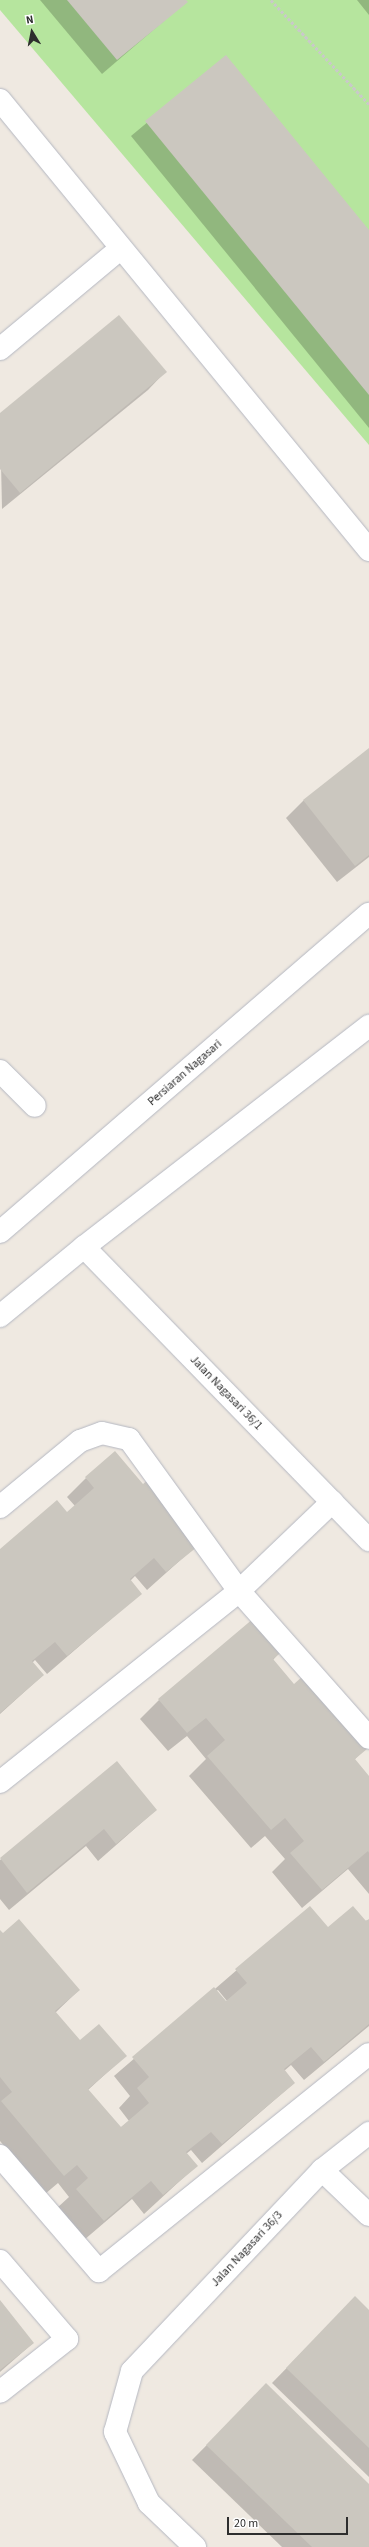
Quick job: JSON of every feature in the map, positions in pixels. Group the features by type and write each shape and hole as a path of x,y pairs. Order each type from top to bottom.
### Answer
{"street":[{"path":"0,100 120,249 369,550"},
{"path":"0,349 120,249"},
{"name":"Persiaran Nagasari","path":"0,1232 369,914"},
{"path":"0,1316 84,1247 369,1026"},
{"path":"0,1071 35,1106"},
{"name":"Jalan Nagasari 36/1","path":"84,1247 332,1502 368,1536"},
{"path":"0,1507 80,1441 102,1433 129,1439 239,1591 369,1738"},
{"path":"0,1782 239,1591 332,1502"},
{"path":"0,2156 99,2271 369,2054"},
{"name":"Jalan Nagasari 36/3","path":"195,2547 149,2503 115,2432 132,2371 322,2170 369,2133"},
{"path":"322,2170 369,2215"},
{"path":"0,2261 67,2339 0,2392"}],"path":[{"path":"271,0 369,104"}],"green space":[{"path":"0,0 369,0 369,445 0,10"}],"building":[{"path":"67,0 186,0 188,2 117,60"},
{"path":"226,55 369,230 369,395 145,121"},
{"path":"119,315 167,372 20,493 0,469 0,413"},
{"path":"369,748 369,855 355,866 303,800"},
{"path":"115,1451 143,1484 150,1478 197,1547 166,1572 154,1558 130,1579 142,1594 67,1656 55,1642 32,1661 44,1675 0,1713 0,1549 57,1500 67,1512 94,1488 85,1477"},
{"path":"254,1618 283,1651 273,1659 294,1684 304,1675 367,1749 355,1759 369,1776 369,1853 368,1851 322,1890 290,1853 304,1841 285,1818 271,1830 207,1756 225,1740 206,1718 187,1733 158,1699"},
{"path":"117,1761 157,1810 116,1844 104,1829 27,1893 0,1858"},
{"path":"310,1906 328,1927 353,1906 366,1921 369,1919 369,2024 324,2062 311,2047 284,2069 295,2083 222,2144 211,2132 186,2152 198,2166 163,2195 151,2181 104,2221 76,2189 88,2178 77,2165 64,2176 1,2101 12,2092 0,2077 0,1930 3,1933 19,1919 80,1990 55,2011 80,2040 99,2024 127,2056 88,2089 121,2127 149,2103 137,2088 149,2077 132,2057 214,1987 226,2001 247,1983 235,1969"},
{"path":"355,2296 369,2310 369,2448 286,2368"},
{"path":"0,2300 34,2343 0,2370"},
{"path":"266,2383 369,2484 369,2547 312,2547 206,2445"}]}
